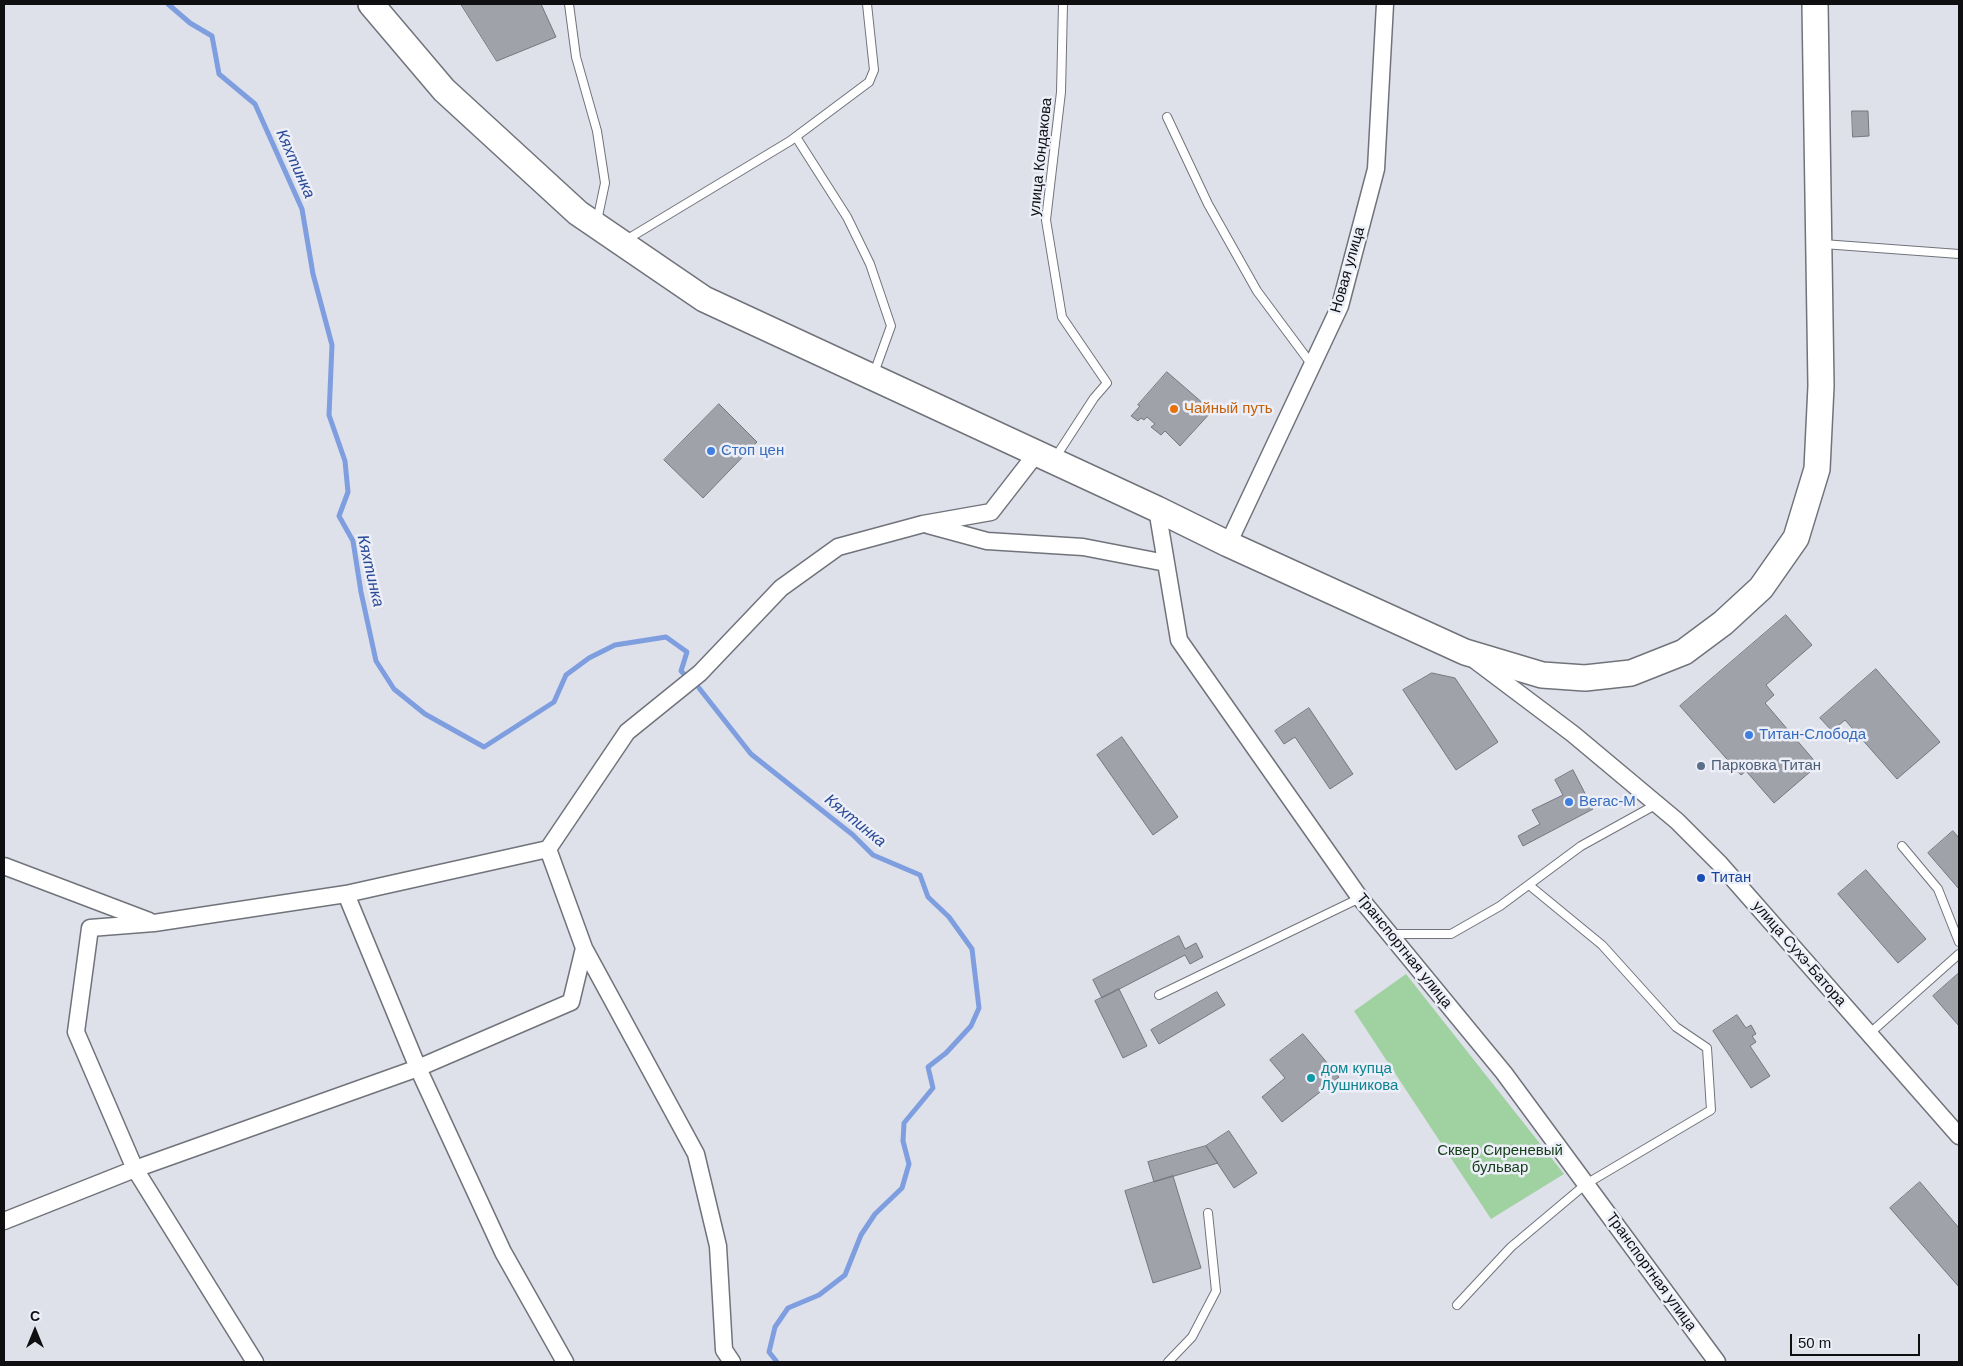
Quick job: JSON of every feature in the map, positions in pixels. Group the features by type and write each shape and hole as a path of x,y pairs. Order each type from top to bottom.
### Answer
{"main road":[{"path":"370,4 444,90 578,213 704,299 1157,509 1228,544 1465,652 1542,676 1585,678 1631,673 1684,652 1723,623 1761,588 1796,538 1817,469 1820,386 1814,4"},
{"path":"1816,59 1821,4"}],"street":[{"name":"Новая улица","path":"1228,544 1340,306 1376,169 1385,4"},
{"path":"255,1362 135,1169 76,1032 90,928 154,923 346,894 548,849 627,732 700,674 781,588 838,547 923,524 991,512 1045,458"},
{"name":"Транспортная улица","path":"1157,509 1178,640 1360,898 1504,1073 1717,1362"},
{"path":"923,524 987,541 1084,547 1166,564"},
{"name":"улица Сухэ-Батора","path":"1465,652 1573,734 1677,821 1720,864 1959,1136"},
{"path":"548,849 584,948 696,1154 718,1246 724,1350 732,1362"},
{"path":"6,869 154,923"},
{"path":"346,894 418,1068 503,1252 565,1362"},
{"path":"4,1220 135,1169 418,1068 571,1002 584,948"}],"lane":[{"path":"569,4 576,57 597,131 605,183 596,225"},
{"path":"622,243 796,137 869,82 874,70 867,4"},
{"name":"улица Кондакова","path":"1045,458 1107,383 1062,317 1046,220 1061,92 1063,4"},
{"path":"1167,117 1208,204 1257,291 1312,366"},
{"path":"796,137 847,217 870,264 891,326 872,378"},
{"path":"1818,243 1959,254"},
{"path":"1390,934 1451,934 1500,906 1581,846 1658,804"},
{"path":"1902,846 1938,889 1959,942"},
{"path":"1457,1305 1510,1247 1586,1184 1711,1110 1707,1048 1676,1027 1602,945 1529,885"},
{"path":"1159,995 1360,898"},
{"path":"1869,1034 1959,954"},
{"path":"1168,1362 1192,1336 1216,1291 1208,1214"}],"green space":[{"name":"Сквер Сиреневый бульвар","path":"1406,974 1564,1174 1491,1219 1354,1011"}],"building":[{"path":"461,4 541,4 556,37 497,61"},
{"path":"1852,111 1868,111 1869,136 1853,137"},
{"name":"Чайный путь","path":"1167,372 1212,411 1180,446 1165,431 1161,435 1151,427 1155,424 1147,417 1144,420 1141,418 1138,421 1131,416 1140,406 1138,405"},
{"name":"Стоп цен","path":"719,404 757,442 703,498 664,460"},
{"name":"Титан-Слобода","path":"1786,615 1812,645 1766,685 1774,695 1765,703 1818,765 1774,803 1746,771 1741,775 1680,706"},
{"path":"1876,669 1940,742 1897,779 1845,720 1832,731 1820,718"},
{"path":"1432,673 1455,678 1498,742 1456,770 1403,690"},
{"path":"1309,708 1353,774 1330,789 1295,737 1284,744 1275,731"},
{"path":"1122,737 1178,817 1153,835 1097,755"},
{"name":"Вегас-М","path":"1573,770 1593,809 1523,846 1518,836 1540,824 1532,810 1563,795 1555,780"},
{"path":"1953,831 1959,838 1959,889 1928,853"},
{"path":"1866,870 1926,939 1898,963 1838,894"},
{"path":"1179,936 1185,949 1196,943 1203,957 1190,964 1185,955 1102,998 1093,980"},
{"path":"1959,973 1959,1026 1933,996"},
{"path":"1119,989 1147,1046 1123,1058 1095,1001"},
{"path":"1217,992 1225,1005 1159,1044 1151,1030"},
{"path":"1737,1015 1746,1028 1751,1025 1756,1034 1752,1036 1756,1042 1750,1046 1770,1076 1751,1088 1713,1031"},
{"name":"дом купца Лушникова","path":"1303,1034 1339,1077 1282,1122 1262,1097 1285,1078 1270,1060"},
{"path":"1229,1131 1257,1173 1234,1188 1206,1146"},
{"path":"1206,1146 1218,1163 1154,1182 1148,1162"},
{"path":"1173,1176 1201,1268 1153,1283 1125,1191"},
{"path":"1920,1182 1959,1228 1959,1287 1890,1208"}],"waterway":[{"name":"Кяхтинка","path":"168,4 190,23 212,36 219,74 255,104 302,209 313,274 332,345 329,415 345,461 348,492 339,516 353,541 361,592 376,661 394,689 425,714 484,747 554,702 566,675 589,658 615,645 666,637 687,652 681,671 688,678"},
{"name":"Кяхтинка","path":"699,688 751,754 853,835 873,855 920,875 928,897 949,917 972,949 979,1008 971,1026 946,1053 928,1067 933,1088 904,1123 903,1141 909,1164 902,1188 875,1214 861,1235 845,1275 819,1295 788,1308 775,1327 769,1352 777,1362"}],"place":[{"name":"Чайный путь","path":"1174,409"},
{"name":"Стоп цен","path":"711,451"},
{"name":"Титан-Слобода","path":"1749,735"},
{"name":"Парковка Титан","path":"1701,766"},
{"name":"Вегас-М","path":"1569,802"},
{"name":"Титан","path":"1701,878"},
{"name":"дом купца Лушникова","path":"1311,1078"}]}
